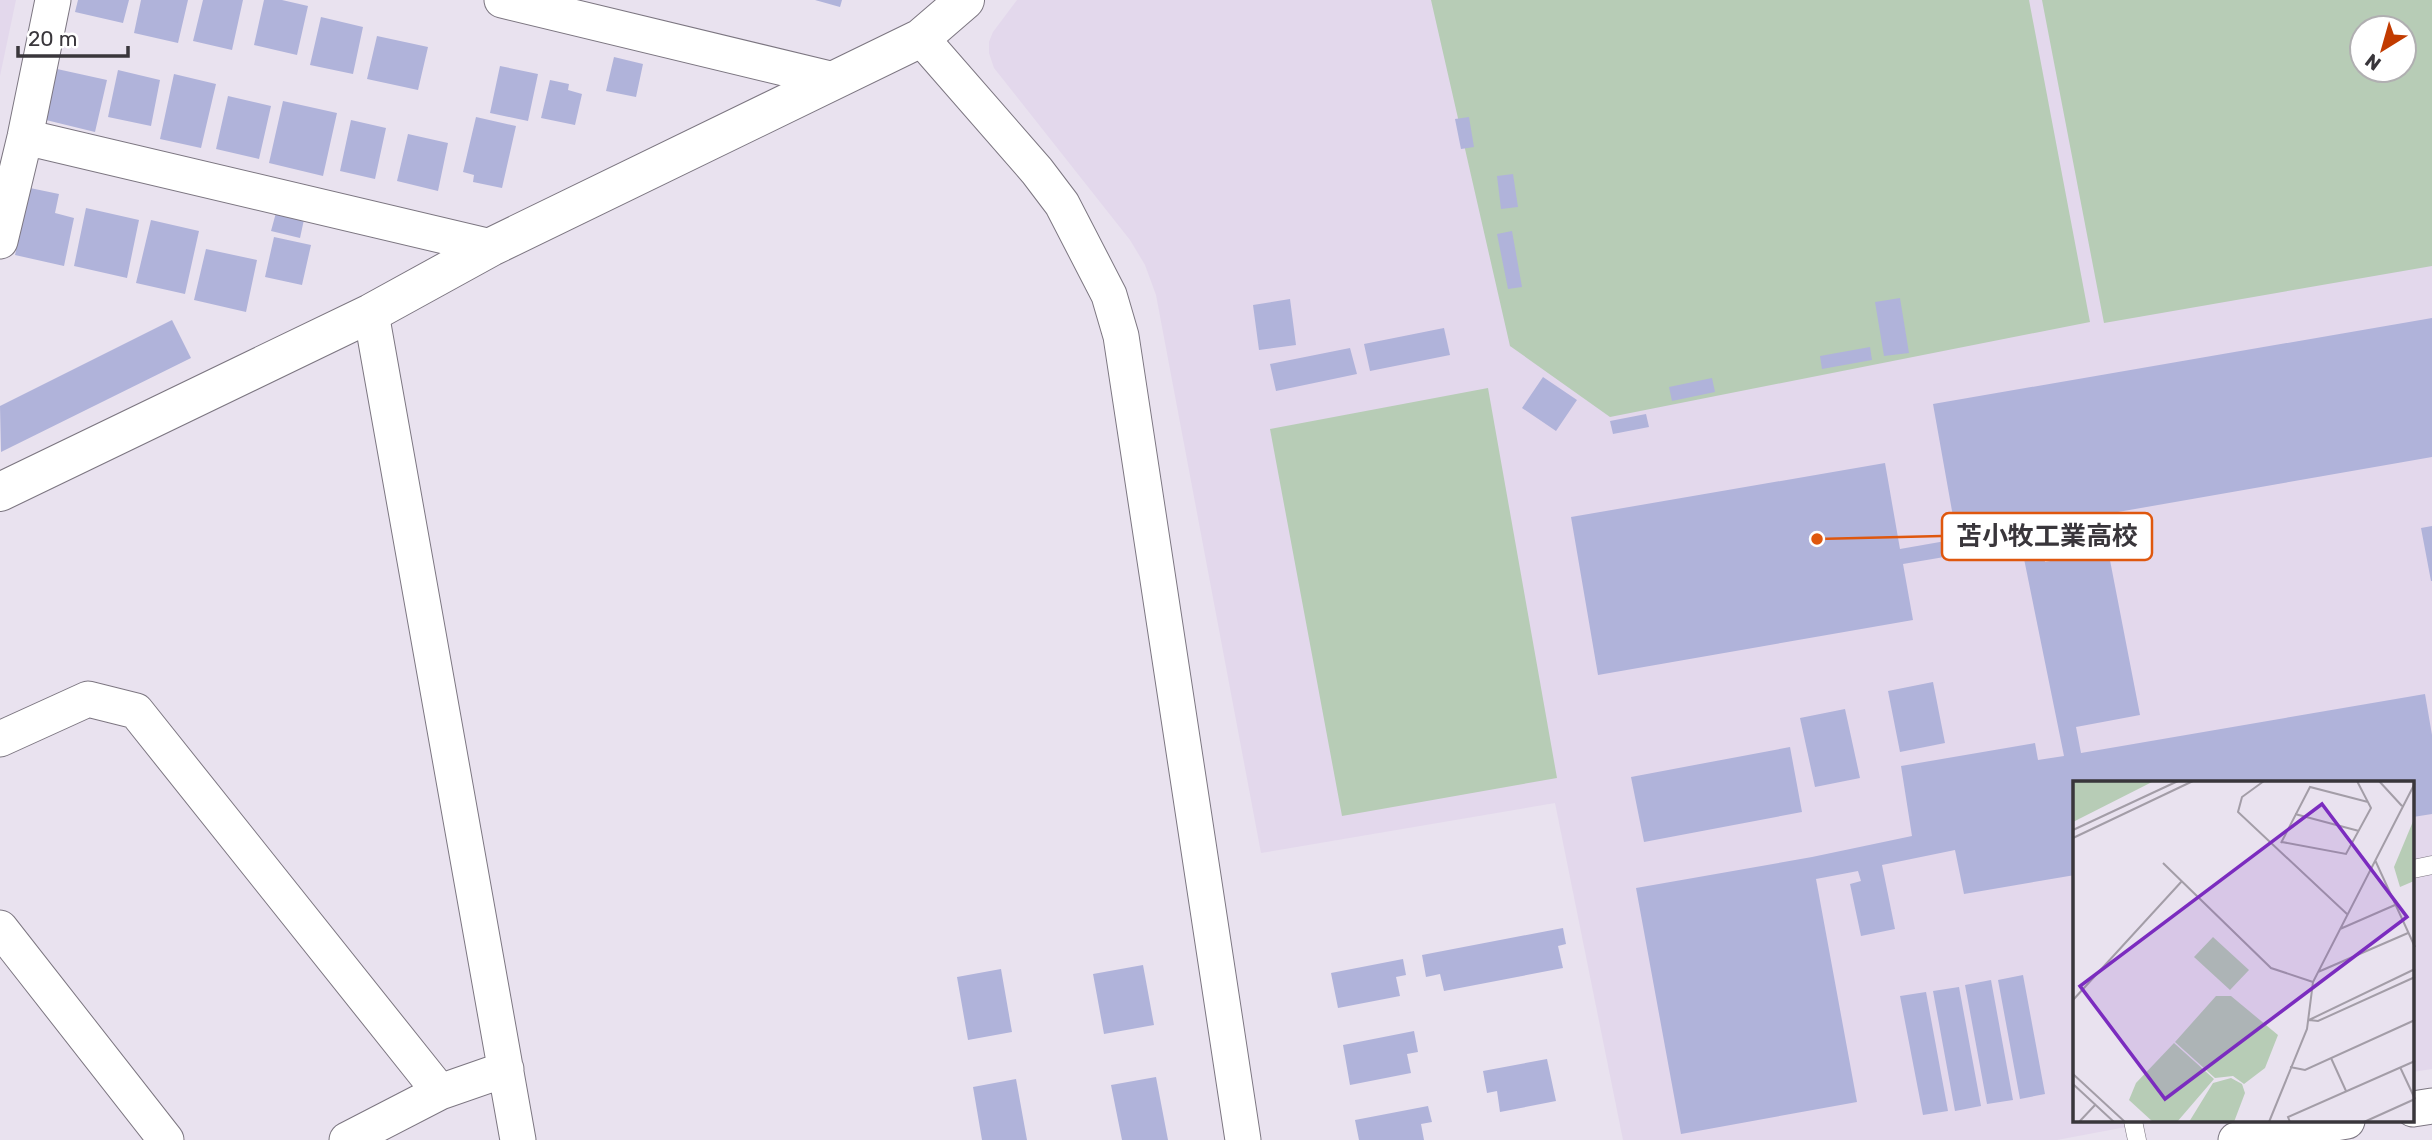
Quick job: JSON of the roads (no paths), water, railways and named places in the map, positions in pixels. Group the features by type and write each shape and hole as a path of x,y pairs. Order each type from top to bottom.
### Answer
{"street":[{"path":"0,242 52,0"},
{"path":"502,0 834,80"},
{"path":"0,492 371,313 491,247 921,38 965,0"},
{"path":"921,38 1037,171 1062,204 1109,295 1121,336 1243,1140"},
{"path":"24,137 491,247"},
{"path":"371,313 517,1140"},
{"path":"0,739 88,699 136,711 440,1092"},
{"path":"0,928 166,1140"},
{"path":"347,1140 440,1092 506,1069"},
{"path":"2414,1109 2432,1106"},
{"path":"2236,1140 2341,1122"}],"lane":[{"path":"2414,869 2432,865"},
{"path":"2133,1122 2137,1140"}],"place":[{"name":"苫小牧工業高校","path":"1817,539"}]}
